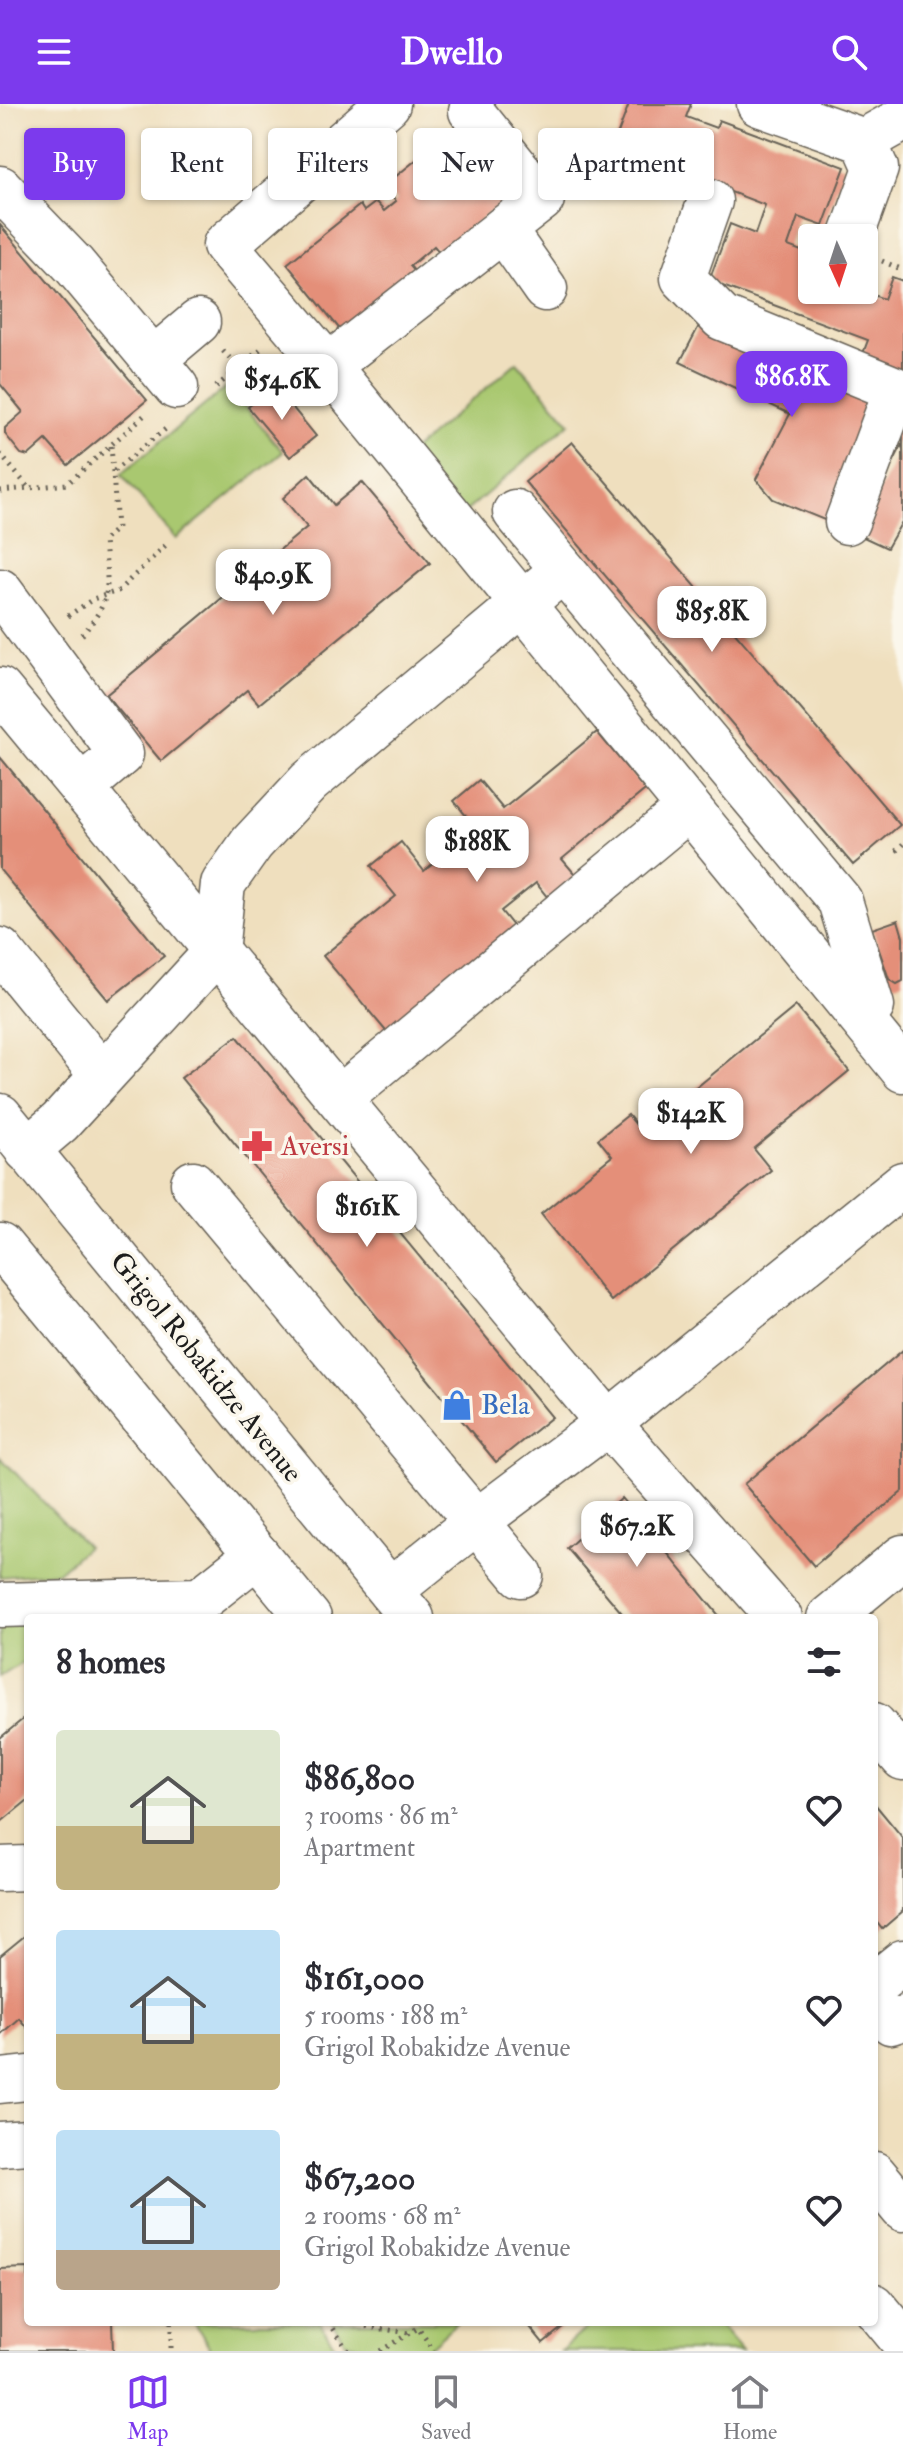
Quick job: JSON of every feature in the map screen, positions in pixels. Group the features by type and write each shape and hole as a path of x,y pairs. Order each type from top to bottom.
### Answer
{"main road":[{"path":"388,104 225,245 328,366 689,808 878,1006"},
{"path":"759,104 864,141 876,168 856,224"},
{"path":"328,366 542,199 471,111"},
{"path":"864,141 903,119"},
{"path":"0,188 74,265 165,373 198,322"},
{"path":"710,201 683,278 722,318 899,391 847,522"},
{"path":"503,229 545,289"},
{"path":"515,512 840,901 903,1070"},
{"path":"27,1150 60,1122 216,952 223,884 252,843 309,782 563,570"},
{"path":"0,591 121,754 81,788"},
{"path":"0,690 608,1423 776,1614"},
{"path":"340,1098 689,808"},
{"path":"0,950 102,1075"},
{"name":"Grigol Robakidze Avenue","path":"0,1116 401,1604"},
{"path":"193,1183 521,1575"},
{"path":"401,1604 477,1521 608,1423 903,1184"},
{"path":"0,1245 306,1614"},
{"path":"0,1605 201,1609 257,1555"},
{"path":"834,1614 903,1557"},
{"path":"878,1730 903,1758"},
{"path":"0,1869 24,1868"},
{"path":"878,1982 903,1962"},
{"path":"878,2012 891,2022 903,2018"},
{"path":"0,2081 24,2078"},
{"path":"0,2144 24,2142"},
{"path":"878,2179 903,2209"},
{"path":"878,2311 903,2341"}],"path":[{"path":"0,491 67,484 111,445 165,373"},
{"path":"45,653 103,609 108,593 104,540 117,528 111,445"},
{"path":"0,454 29,488"},
{"path":"45,653 93,599 118,591 169,542"},
{"path":"896,851 903,844"},
{"path":"171,2326 171,2351"},
{"path":"332,2326 348,2351"},
{"path":"363,2326 410,2333"},
{"path":"380,2351 418,2328 434,2351"}],"green space":[{"path":"517,362 570,423 464,513 411,452"},
{"path":"228,386 283,452 176,539 121,474"},
{"path":"0,1457 87,1547 58,1572 0,1577"},
{"path":"0,1615 24,1618 24,1662 0,1677"},
{"path":"196,2326 322,2326 338,2351 212,2351"},
{"path":"335,2326 453,2326 425,2351 378,2351 345,2342"},
{"path":"589,2326 720,2326 742,2351 561,2351"}],"building":[{"path":"629,104 691,104 686,117 716,128 719,120 845,167 824,224 798,217 788,246 798,250 798,304 878,304 878,297 884,299 892,277 903,281 903,374 861,359 868,340 709,281 730,224 755,234 765,205 714,186 714,128 620,128"},
{"path":"413,162 413,200 506,200 440,253 434,246 410,266 415,272 342,332 287,264 360,205 364,211 376,202 384,211 397,200 397,175"},
{"path":"0,225 147,400 68,465 46,440 28,456 21,454 5,434 5,428 23,412 0,384"},
{"path":"701,322 874,397 834,524 773,499 756,479 790,414 680,362"},
{"path":"267,392 280,392 316,436 290,457 248,407"},
{"path":"903,413 903,520 887,548 857,534 902,445 883,437"},
{"path":"572,442 900,825 853,865 525,482"},
{"path":"309,474 334,505 362,482 430,563 259,704 247,690 161,761 106,695 307,527 283,498"},
{"path":"597,732 645,790 562,859 580,880 552,903 536,883 501,911 518,932 390,1036 323,956 396,896 371,866 401,842 424,871 476,828 454,801 479,780 503,809"},
{"path":"0,757 164,956 108,1000 0,870"},
{"path":"898,920 903,937 903,981 897,984 889,979 872,929"},
{"path":"796,1006 849,1071 754,1149 771,1170 611,1301 541,1214 612,1156 598,1139 628,1115 642,1132"},
{"path":"237,1036 552,1417 496,1462 181,1078"},
{"path":"903,1350 903,1491 814,1566 744,1484"},
{"path":"622,1498 718,1614 623,1614 567,1548"},
{"path":"24,1718 24,1803 0,1823 0,1738"},
{"path":"878,1808 903,1838 903,1911 882,1929 878,1924"},
{"path":"24,1936 24,2024 19,2018 0,2035 0,1956"},
{"path":"24,2268 24,2326 112,2326 113,2351 0,2351 0,2269"},
{"path":"529,2326 564,2326 543,2343"}],"place":[{"name":"Aversi","path":"257,1146"},
{"name":"Bela","path":"457,1405"}]}
